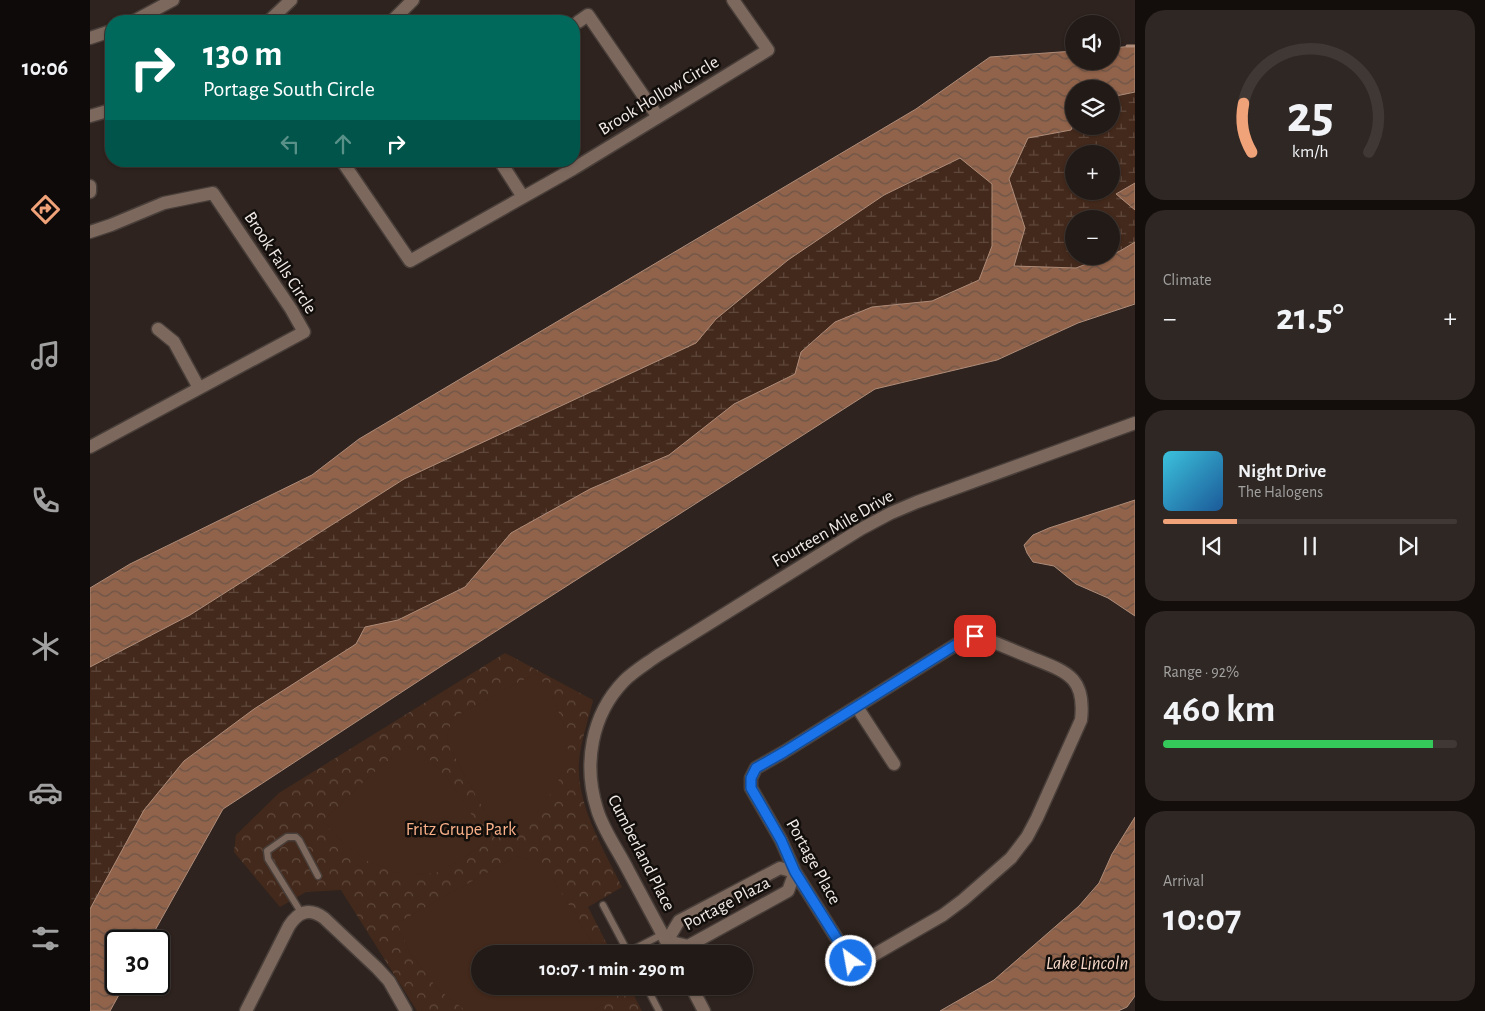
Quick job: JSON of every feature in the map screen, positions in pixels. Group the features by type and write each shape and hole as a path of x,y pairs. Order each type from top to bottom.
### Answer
{"street":[{"path":"145,15 173,0"},
{"path":"275,15 291,0"},
{"path":"398,15 413,0"},
{"name":"Brook Hollow Circle","path":"580,163 768,50 733,0"},
{"path":"580,21 588,15 658,117"},
{"path":"90,38 105,33"},
{"path":"90,116 105,112"},
{"name":"Brook Hollow Circle","path":"346,167 410,260 574,167"},
{"path":"504,167 523,197"},
{"path":"90,186 90,192"},
{"name":"Brook Falls Circle","path":"90,232 112,225 164,203 213,193 291,309 304,332 90,447"},
{"path":"158,329 174,342 199,388"},
{"name":"Fourteen Mile Drive","path":"606,706 635,671 861,529 917,502 1135,423"},
{"name":"Portage Place","path":"975,636 1066,672 1078,688 1083,706 1081,720 1037,818 1027,837 1011,858 943,915 865,960 851,961 795,872 781,840 751,788 751,778 756,768 857,706 965,639 975,636"},
{"name":"Cumberland Place","path":"606,706 596,728 591,752 592,792 600,818 667,945"},
{"path":"857,706 894,764"},
{"name":"Portage Plaza","path":"669,945 679,921 780,868 795,872 788,891 690,945"},
{"path":"246,1011 289,926 295,917 303,913 317,913 324,918 378,968 389,981 406,1011"},
{"path":"696,995 704,1011"}],"lane":[{"path":"303,913 268,859 267,852 287,836 296,837 318,876"},
{"path":"603,905 625,945"},
{"path":"651,995 660,1011"}],"green space":[{"path":"1135,76 1135,258 1120,264 1120,210 1065,210 1065,265 1116,265 1073,281 397,637 213,749 112,930 105,930 105,942 90,969 90,639 933,150 1065,101 1065,135 1120,135 1120,84"},
{"name":"Fritz Grupe Park","path":"505,653 593,700 580,753 579,770 585,805 591,822 622,887 588,907 607,945 471,945 471,995 634,995 642,1011 417,1011 341,890 306,892 280,907 234,852 236,835 279,793"},
{"path":"536,673 552,695 564,726 568,750 557,785 532,819 498,836 446,741 452,718"},
{"path":"406,746 423,752 451,783 488,840 468,855 436,873 401,875 369,862 342,842 323,821 372,774"},
{"path":"517,856 543,863 593,945 471,945 471,995 606,995 605,1004 590,1011 466,1011 437,988 410,953 397,923"}],"water":[{"path":"1135,46 1135,92 1120,95 1120,80 1065,80 1065,131 1028,138 1009,179 1025,228 1014,266 1076,268 1084,265 1120,265 1120,251 1135,242 1135,304 1078,323 997,360 875,389 440,667 223,809 155,930 105,930 105,995 119,995 110,1011 90,1011 90,909 144,810 184,761 254,709 356,644 365,627 398,620 465,587 511,533 590,489 669,455 734,404 795,374 801,352 835,322 872,307 932,301 979,280 992,246 992,184 960,158 884,195 788,260 716,319 696,343 404,479 190,615 90,667 90,588 130,564 312,475 359,439 916,109 990,57 1065,52 1065,70 1120,70 1120,47"},
{"path":"1135,183 1135,210 1120,197 1120,192"},
{"path":"1135,500 1135,616 1108,598 1076,584 1054,566 1033,562 1027,553 1024,545 1033,535"},
{"name":"Lake Lincoln","path":"1135,817 1135,996 1127,1007 1118,1011 940,1011 994,980 1079,906 1099,883 1112,854"}],"waterway":[{"path":"1127,46 1135,46"}],"route":[{"path":"851,961 795,872 781,840 755,796 751,788 753,771 766,761 784,752 965,639 975,636"}]}
